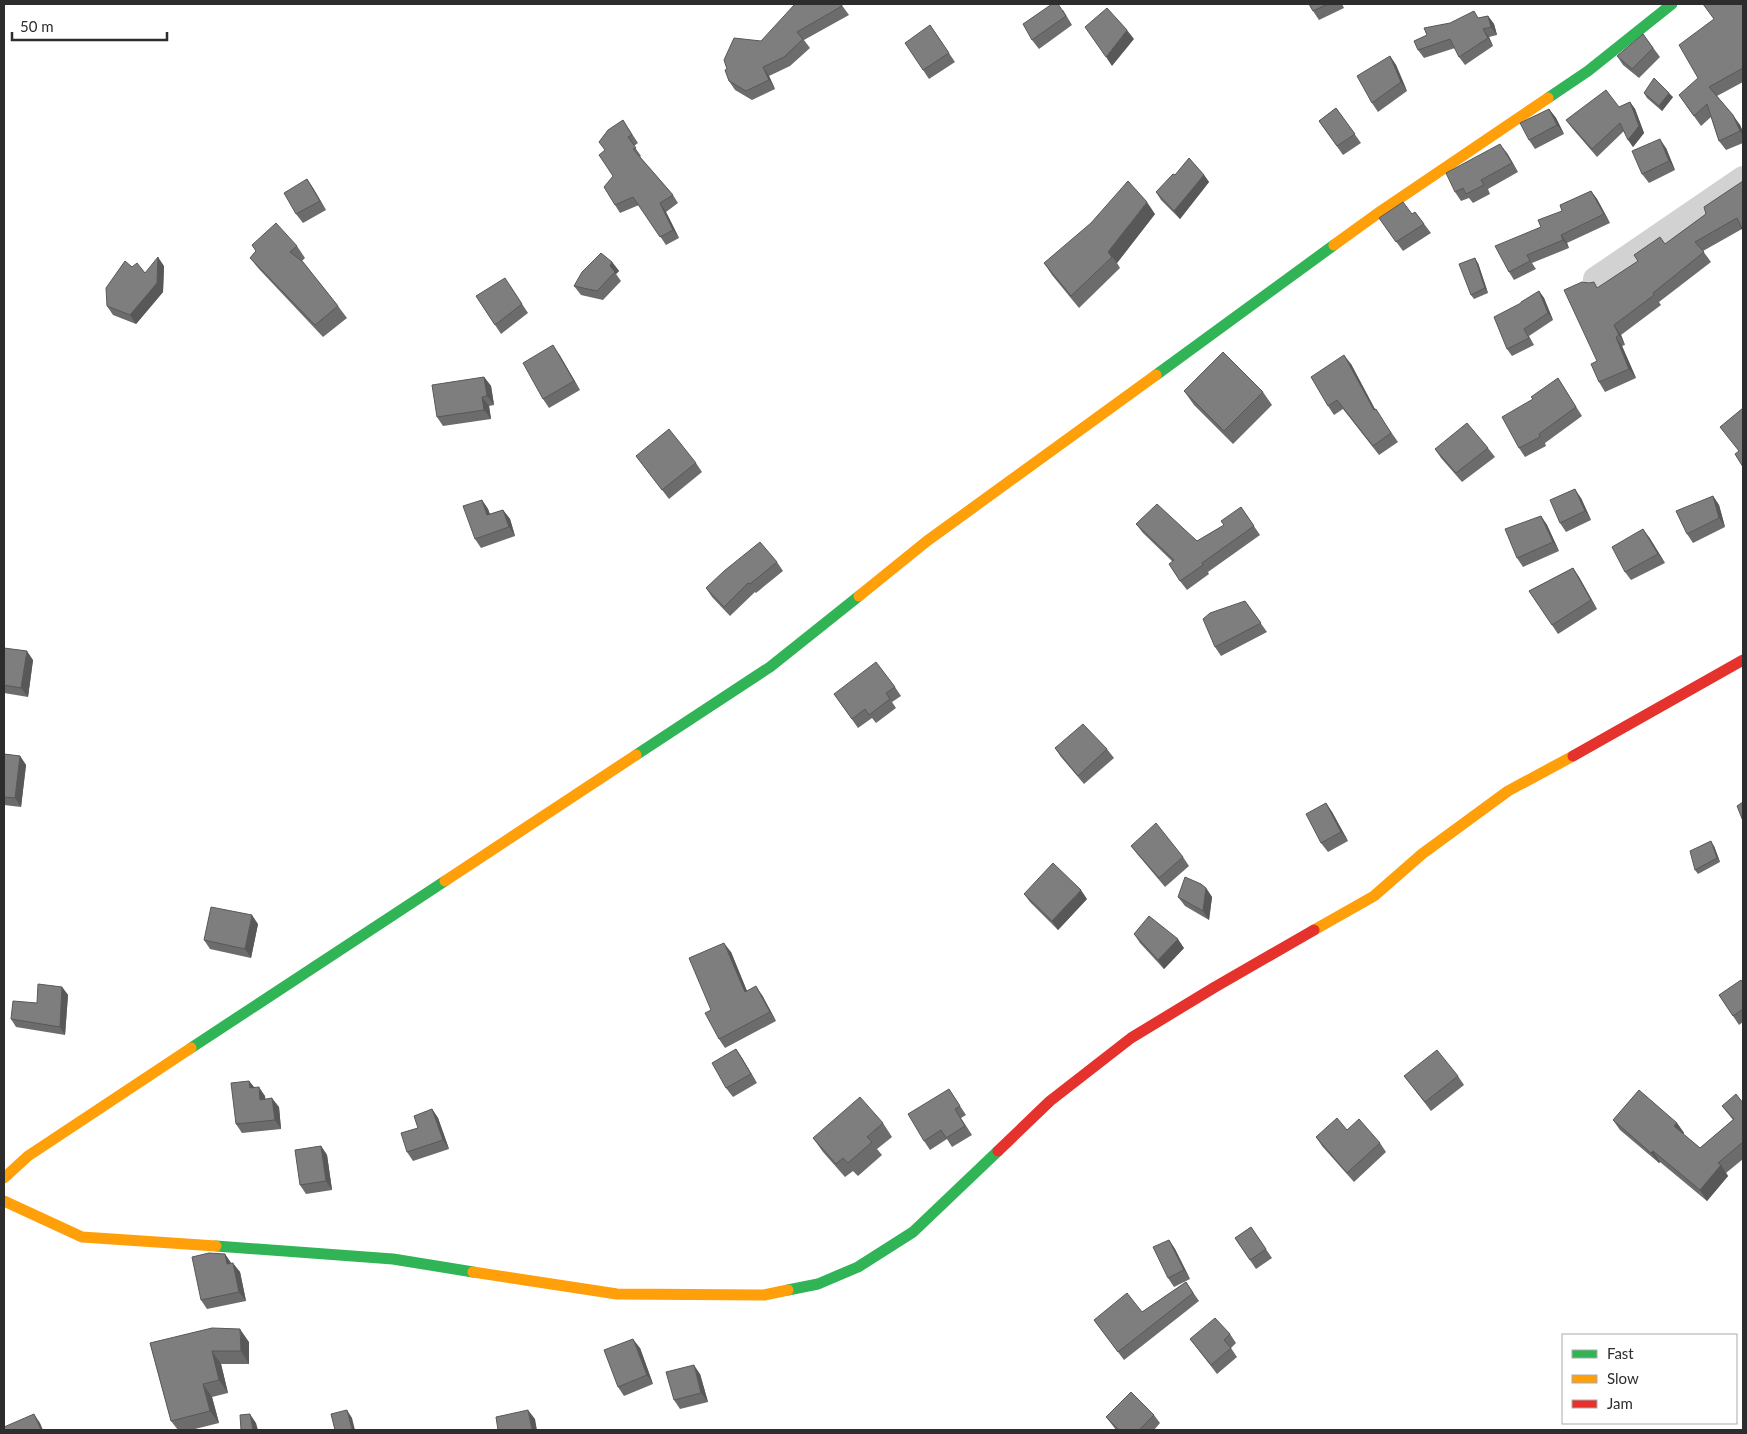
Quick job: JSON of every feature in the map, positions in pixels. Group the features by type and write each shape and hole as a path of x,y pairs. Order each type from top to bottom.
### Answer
{"street":[{"path":"4,1178 28,1156 770,667 927,541 1381,211 1588,72 1672,4"},
{"path":"1594,279 1743,178"},
{"path":"4,1201 82,1237 393,1258 617,1294 764,1295 818,1284 858,1267 913,1232 1050,1101 1131,1038 1215,987 1374,896 1422,854 1508,791 1621,730 1743,660"}],"building":[{"path":"795,4 841,4 842,6 797,32 803,39 784,57 763,67 769,80 746,91 729,81 724,60 734,38 761,41"},
{"path":"1052,4 1058,4 1066,16 1032,40 1023,24"},
{"path":"1309,4 1328,4 1313,11"},
{"path":"1703,4 1743,4 1743,68 1709,87 1733,115 1740,131 1719,141 1707,104 1694,116 1679,95 1698,78 1679,45 1714,19"},
{"path":"1107,8 1127,30 1106,57 1085,27"},
{"path":"1474,11 1478,18 1488,16 1491,27 1483,29 1488,38 1459,57 1450,39 1418,50 1414,41 1427,35 1424,28 1450,23"},
{"path":"930,25 949,53 923,70 905,43"},
{"path":"1643,34 1653,48 1632,69 1617,56"},
{"path":"1390,56 1401,82 1372,103 1357,76"},
{"path":"1654,78 1669,93 1659,106 1644,93"},
{"path":"1606,90 1619,107 1630,102 1639,126 1628,140 1620,123 1592,149 1566,120"},
{"path":"1336,108 1355,134 1337,146 1319,121"},
{"path":"1549,109 1557,125 1529,140 1520,123"},
{"path":"623,120 632,135 628,137 636,148 633,149 673,195 660,203 673,230 660,237 633,197 615,205 604,187 613,176 599,155 605,150 599,142 608,130"},
{"path":"1660,139 1669,161 1642,174 1632,151"},
{"path":"1500,144 1512,163 1481,180 1484,185 1466,194 1463,188 1455,192 1446,173"},
{"path":"1189,158 1204,175 1174,211 1156,192 1173,174 1175,175"},
{"path":"307,179 320,201 296,214 284,193"},
{"path":"1128,181 1147,202 1108,252 1112,257 1071,296 1044,263 1091,223"},
{"path":"1743,181 1743,231 1737,218 1695,242 1704,252 1653,293 1654,295 1614,325 1619,335 1616,337 1629,369 1599,382 1591,364 1597,361 1564,290 1582,282 1594,282 1597,288 1638,261 1634,255 1660,237 1665,244 1706,214 1704,207"},
{"path":"1591,191 1604,214 1561,235 1563,240 1527,255 1530,261 1509,272 1495,246 1541,227 1538,220 1562,211 1560,205"},
{"path":"1403,202 1412,214 1415,212 1424,224 1396,242 1379,218"},
{"path":"276,223 297,246 290,252 303,262 338,306 315,325 250,258 256,251 252,245"},
{"path":"601,253 612,262 610,266 615,272 597,291 574,286 582,272"},
{"path":"158,257 157,283 130,315 107,306 106,288 125,261 132,267 137,263 145,273"},
{"path":"1475,258 1485,288 1471,295 1459,264"},
{"path":"505,278 522,304 495,325 476,296"},
{"path":"1539,291 1548,313 1524,329 1529,338 1507,349 1494,317"},
{"path":"553,345 574,381 543,399 523,363"},
{"path":"1223,352 1263,392 1224,431 1184,391"},
{"path":"1344,355 1374,410 1376,409 1391,433 1373,446 1337,400 1328,406 1311,377"},
{"path":"484,377 487,396 482,397 484,410 437,417 432,385"},
{"path":"1558,378 1576,407 1539,434 1540,437 1519,448 1502,417 1533,399 1531,397"},
{"path":"1743,408 1743,467 1735,454 1739,451 1720,427"},
{"path":"1467,423 1488,448 1456,473 1435,449"},
{"path":"669,429 696,463 662,490 636,456"},
{"path":"1575,489 1585,511 1560,523 1550,500"},
{"path":"1713,496 1719,518 1687,534 1676,511"},
{"path":"482,500 487,515 503,510 509,527 475,539 463,506"},
{"path":"1157,504 1197,541 1224,525 1221,521 1241,507 1254,526 1180,581 1169,564 1174,560 1136,524"},
{"path":"1541,516 1553,542 1517,558 1505,529"},
{"path":"1643,529 1658,554 1625,572 1612,547"},
{"path":"760,542 777,562 750,584 748,583 724,607 706,588"},
{"path":"1573,568 1591,600 1552,625 1529,591"},
{"path":"1245,601 1261,623 1215,647 1203,619 1210,613"},
{"path":"4,648 27,651 21,688 4,685"},
{"path":"876,662 895,687 886,693 890,699 869,715 865,709 852,719 834,694"},
{"path":"1083,724 1107,749 1078,776 1055,748"},
{"path":"4,754 20,756 15,798 4,797"},
{"path":"1743,802 1743,821 1737,806"},
{"path":"1326,803 1341,832 1321,843 1306,814"},
{"path":"1156,823 1183,857 1159,878 1131,846"},
{"path":"1711,841 1717,858 1695,870 1690,851"},
{"path":"1053,863 1081,890 1052,921 1024,894"},
{"path":"1185,877 1206,888 1203,911 1178,897"},
{"path":"211,907 252,915 245,949 204,940"},
{"path":"1149,916 1178,939 1158,960 1134,934"},
{"path":"724,943 745,992 756,986 770,1012 719,1039 705,1013 711,1010 689,958"},
{"path":"1741,980 1743,983 1743,1009 1733,1016 1719,995"},
{"path":"38,984 62,987 60,1027 11,1019 13,1001 37,1003"},
{"path":"736,1049 751,1074 726,1088 712,1063"},
{"path":"1437,1050 1458,1076 1425,1102 1404,1076"},
{"path":"249,1081 250,1088 259,1087 260,1100 272,1098 275,1120 236,1124 231,1083"},
{"path":"949,1089 960,1106 955,1109 965,1126 946,1138 941,1130 924,1141 908,1114"},
{"path":"1639,1090 1677,1123 1674,1126 1700,1148 1734,1119 1722,1106 1736,1094 1743,1103 1743,1142 1718,1163 1721,1165 1700,1190 1653,1151 1651,1153 1613,1120"},
{"path":"860,1097 883,1123 867,1137 872,1142 848,1163 843,1158 836,1164 813,1138"},
{"path":"432,1109 443,1140 407,1152 401,1133 418,1128 414,1116"},
{"path":"1337,1118 1347,1130 1359,1119 1380,1143 1347,1173 1316,1137"},
{"path":"321,1146 326,1181 300,1185 295,1150"},
{"path":"1251,1227 1266,1249 1250,1260 1235,1238"},
{"path":"1169,1240 1184,1270 1168,1278 1153,1247"},
{"path":"209,1253 225,1254 227,1264 233,1263 239,1292 201,1300 192,1257"},
{"path":"1186,1282 1193,1293 1118,1352 1094,1320 1127,1293 1142,1312"},
{"path":"1215,1318 1230,1334 1224,1340 1231,1348 1211,1365 1190,1339"},
{"path":"212,1328 240,1329 241,1351 212,1351 219,1380 203,1384 210,1411 171,1421 150,1343"},
{"path":"633,1339 647,1375 618,1387 604,1350"},
{"path":"694,1365 701,1393 674,1400 666,1372"},
{"path":"1131,1392 1154,1415 1139,1430 1119,1430 1106,1417"},
{"path":"347,1410 352,1430 335,1430 331,1414"},
{"path":"528,1410 532,1430 498,1430 496,1417"},
{"path":"34,1414 41,1430 4,1430 4,1427"},
{"path":"250,1414 253,1430 241,1430 240,1415"}],"traffic: fast":[{"path":"1548,98 1588,71 1672,4"},
{"path":"1156,375 1334,245"},
{"path":"636,755 770,667 859,596"},
{"path":"191,1048 445,881"},
{"path":"788,1290 818,1284 858,1267 913,1232 998,1151"},
{"path":"216,1246 393,1259 473,1272"}],"traffic: slow":[{"path":"1334,245 1548,98"},
{"path":"859,596 927,541 1156,375"},
{"path":"445,881 636,755"},
{"path":"1314,930 1374,896 1422,854 1508,791 1573,756"},
{"path":"4,1178 28,1156 191,1048"},
{"path":"4,1201 82,1237 216,1246"},
{"path":"473,1272 617,1294 764,1295 788,1290"}],"traffic: jam":[{"path":"1573,756 1743,660"},
{"path":"998,1151 1050,1101 1131,1038 1314,930"}]}
